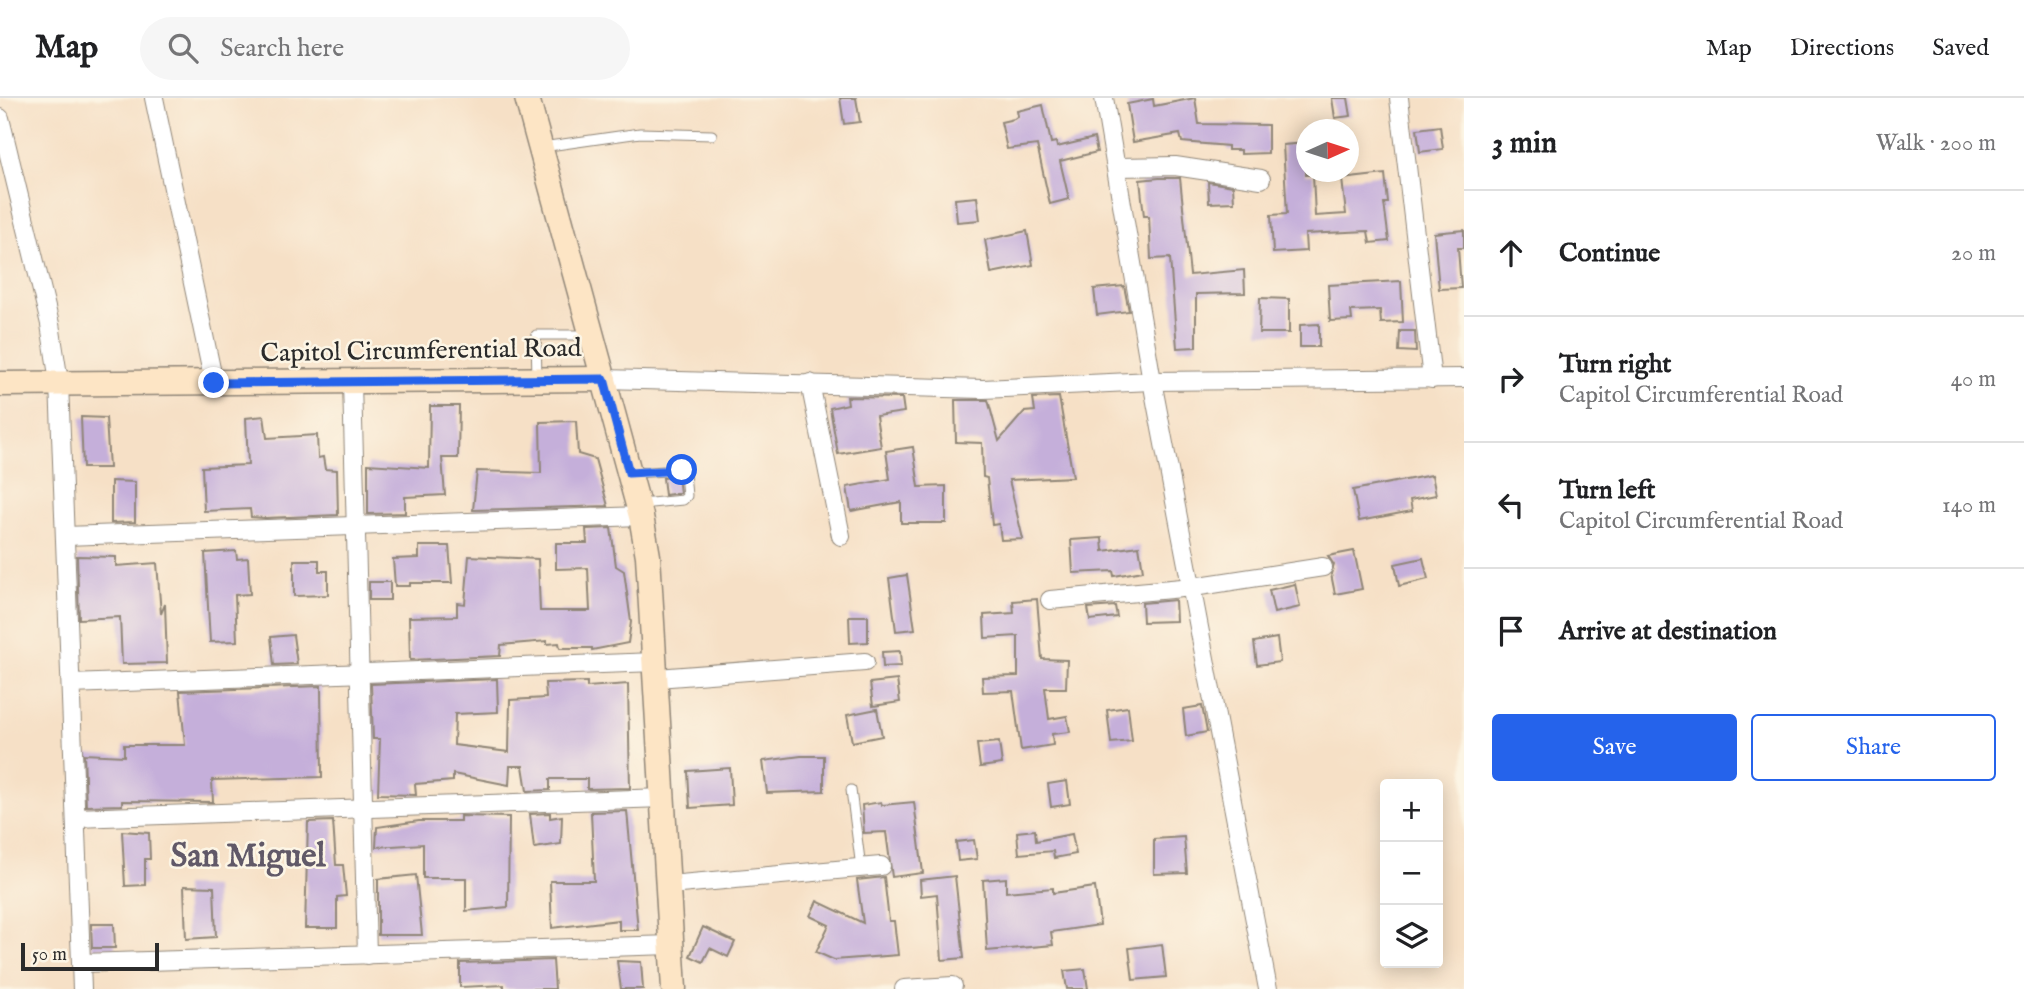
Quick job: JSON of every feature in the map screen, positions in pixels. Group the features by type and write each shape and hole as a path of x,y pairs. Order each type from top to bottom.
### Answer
{"main road":[{"path":"527,98 604,379"},
{"name":"Capitol Circumferential Road","path":"0,384 604,379 640,510 651,584 674,989"}],"street":[{"path":"154,98 214,383"},
{"path":"1104,98 1118,167 1152,381 1268,989"},
{"path":"1399,98 1432,379"},
{"path":"0,118 50,324 60,382 82,989"},
{"path":"1118,167 1175,166 1261,179"},
{"path":"604,379 983,388 1152,381 1464,378"},
{"path":"352,382 367,955"},
{"path":"810,383 841,536"},
{"path":"65,536 355,526 640,510"},
{"path":"1050,600 1193,587 1323,567"},
{"path":"71,684 360,672 657,670 865,662"},
{"path":"76,818 664,798"},
{"path":"668,885 881,866"},
{"path":"81,963 672,945"},
{"path":"904,989 953,986"}],"lane":[{"path":"541,148 640,133 712,135"},
{"path":"537,379 536,335 592,335"},
{"path":"629,473 682,470 685,473 687,496 683,500 640,510"},
{"path":"851,790 861,869"}],"building":[{"path":"840,98 856,98 860,122 844,124"},
{"path":"1195,98 1199,124 1268,125 1268,153 1241,154 1241,150 1228,150 1228,146 1182,142 1180,134 1133,142 1127,104 1153,99 1154,106"},
{"path":"1332,98 1348,98 1351,116 1335,118"},
{"path":"1043,105 1051,143 1056,142 1057,147 1094,138 1097,152 1060,161 1069,199 1050,204 1037,145 1007,149 1001,122 1014,119 1018,116 1017,111"},
{"path":"1440,126 1443,149 1420,152 1417,129"},
{"path":"1296,144 1296,182 1313,182 1315,216 1346,214 1342,182 1359,182 1359,177 1385,174 1388,203 1384,203 1389,241 1370,243 1368,231 1305,234 1306,251 1273,253 1271,215 1287,214 1283,145"},
{"path":"1180,178 1190,275 1244,270 1245,293 1196,294 1196,347 1177,348 1170,258 1151,259 1149,216 1144,216 1140,180"},
{"path":"1208,182 1233,186 1234,202 1209,203"},
{"path":"977,197 980,220 957,222 955,199"},
{"path":"1464,230 1464,248 1458,248 1461,288 1439,289 1434,233"},
{"path":"1027,231 1033,265 991,273 985,240"},
{"path":"1401,281 1403,322 1381,323 1380,310 1351,311 1352,320 1330,321 1328,285"},
{"path":"1124,286 1129,311 1097,315 1094,289"},
{"path":"1260,298 1289,299 1289,333 1259,333"},
{"path":"1319,324 1319,347 1300,347 1300,325"},
{"path":"1400,331 1415,331 1416,352 1399,351"},
{"path":"847,397 902,398 904,412 876,416 881,447 838,454 830,408 848,404"},
{"path":"1059,397 1073,477 1009,480 1023,539 1001,540 999,524 992,525 987,478 983,477 982,443 956,442 955,400 988,400 999,441 1024,412 1035,411 1033,398"},
{"path":"430,406 459,406 458,458 442,458 445,495 405,497 405,513 368,514 368,464 429,468"},
{"path":"264,416 267,438 317,435 318,458 323,457 325,469 337,470 338,515 265,518 251,517 250,509 204,511 202,467 248,465 246,418"},
{"path":"81,417 106,418 109,468 83,468"},
{"path":"576,421 578,454 595,459 608,506 473,510 477,471 541,473 540,422"},
{"path":"913,447 919,487 946,486 946,523 901,523 901,502 851,511 847,487 890,479 886,451"},
{"path":"1432,475 1436,495 1410,500 1412,511 1359,521 1353,490"},
{"path":"678,477 680,493 665,495 663,478"},
{"path":"111,481 135,482 135,522 111,523"},
{"path":"611,528 616,566 624,571 631,622 628,643 592,650 560,648 559,643 547,644 547,641 501,645 500,656 410,660 409,617 457,616 457,603 465,604 469,556 538,559 540,611 590,611 588,568 556,569 556,543 587,543 586,529"},
{"path":"1102,538 1103,551 1139,546 1143,571 1114,576 1113,571 1073,573 1071,540"},
{"path":"419,546 449,546 452,583 410,583 410,586 395,586 393,559 419,558"},
{"path":"236,551 237,559 248,558 250,594 235,595 237,641 210,642 205,553"},
{"path":"1354,551 1362,589 1335,594 1331,574 1334,565 1328,556"},
{"path":"77,556 116,557 116,566 157,563 161,614 165,604 167,663 122,664 120,617 79,619"},
{"path":"1423,558 1428,579 1399,586 1395,564"},
{"path":"294,560 319,560 319,571 328,571 328,595 294,596"},
{"path":"907,575 915,629 896,631 889,578"},
{"path":"369,582 390,582 390,600 369,600"},
{"path":"1295,584 1300,607 1274,613 1269,590"},
{"path":"1037,599 1042,659 1067,660 1066,688 1045,688 1049,719 1067,716 1070,732 1052,734 1053,745 1021,750 1013,691 983,692 982,677 1018,676 1018,636 985,638 984,615 1014,613 1013,601"},
{"path":"1175,600 1176,621 1143,622 1142,603"},
{"path":"1115,606 1117,617 1090,620 1088,608"},
{"path":"849,616 868,616 868,642 850,643"},
{"path":"293,635 297,664 274,665 271,637"},
{"path":"1277,638 1280,662 1257,665 1254,642"},
{"path":"900,651 901,666 883,667 882,652"},
{"path":"497,679 498,712 455,714 454,745 509,752 510,700 546,698 545,683 587,682 587,687 628,684 630,788 587,789 587,779 550,779 550,790 527,791 523,766 510,766 509,785 453,774 453,781 415,784 416,795 378,794 380,739 373,739 371,684"},
{"path":"897,680 900,702 873,706 870,683"},
{"path":"321,686 322,777 212,780 213,802 122,801 122,805 86,806 84,754 124,756 124,745 185,745 180,691"},
{"path":"1202,706 1207,732 1186,736 1183,709"},
{"path":"1128,707 1132,741 1111,743 1107,710"},
{"path":"877,709 882,736 852,742 847,715"},
{"path":"999,742 1002,764 980,767 977,744"},
{"path":"824,756 824,791 767,793 763,761"},
{"path":"730,768 732,805 690,808 688,771"},
{"path":"1067,781 1070,804 1051,807 1048,784"},
{"path":"881,802 882,805 914,802 923,873 892,877 886,832 864,833 862,805"},
{"path":"627,811 638,930 619,930 619,920 552,928 550,881 594,881 591,812"},
{"path":"550,813 550,818 562,816 561,844 534,848 530,814"},
{"path":"460,816 509,817 508,907 466,911 466,878 423,878 423,844 376,847 377,827 419,821 460,821"},
{"path":"333,821 336,865 343,865 346,896 337,897 337,928 305,928 308,822"},
{"path":"1035,830 1036,841 1072,834 1076,854 1054,858 1053,851 1019,854 1017,832"},
{"path":"122,831 149,833 150,859 145,859 145,885 125,886"},
{"path":"1184,837 1187,873 1154,874 1154,839"},
{"path":"974,840 977,859 958,861 956,842"},
{"path":"416,875 422,935 378,935 378,879"},
{"path":"955,876 964,958 942,960 937,894 921,896 920,880"},
{"path":"884,877 889,921 894,921 898,955 834,960 816,952 829,925 810,916 817,901 863,923 857,880"},
{"path":"1006,878 1006,892 1053,888 1053,893 1095,887 1100,925 1051,932 1053,945 987,951 983,880"},
{"path":"184,886 214,887 216,937 186,939"},
{"path":"91,924 114,924 115,948 92,948"},
{"path":"703,927 735,942 728,957 710,948 703,962 690,956"},
{"path":"1162,944 1166,977 1133,980 1129,948"},
{"path":"553,960 555,989 504,989 504,985 460,987 460,963"},
{"path":"617,961 641,962 643,989 621,989"},
{"path":"1085,969 1088,989 1067,989 1064,971"}],"district":[{"name":"San Miguel","path":"248,857"}],"route":[{"path":"214,383 604,379 629,473 682,470"}]}
